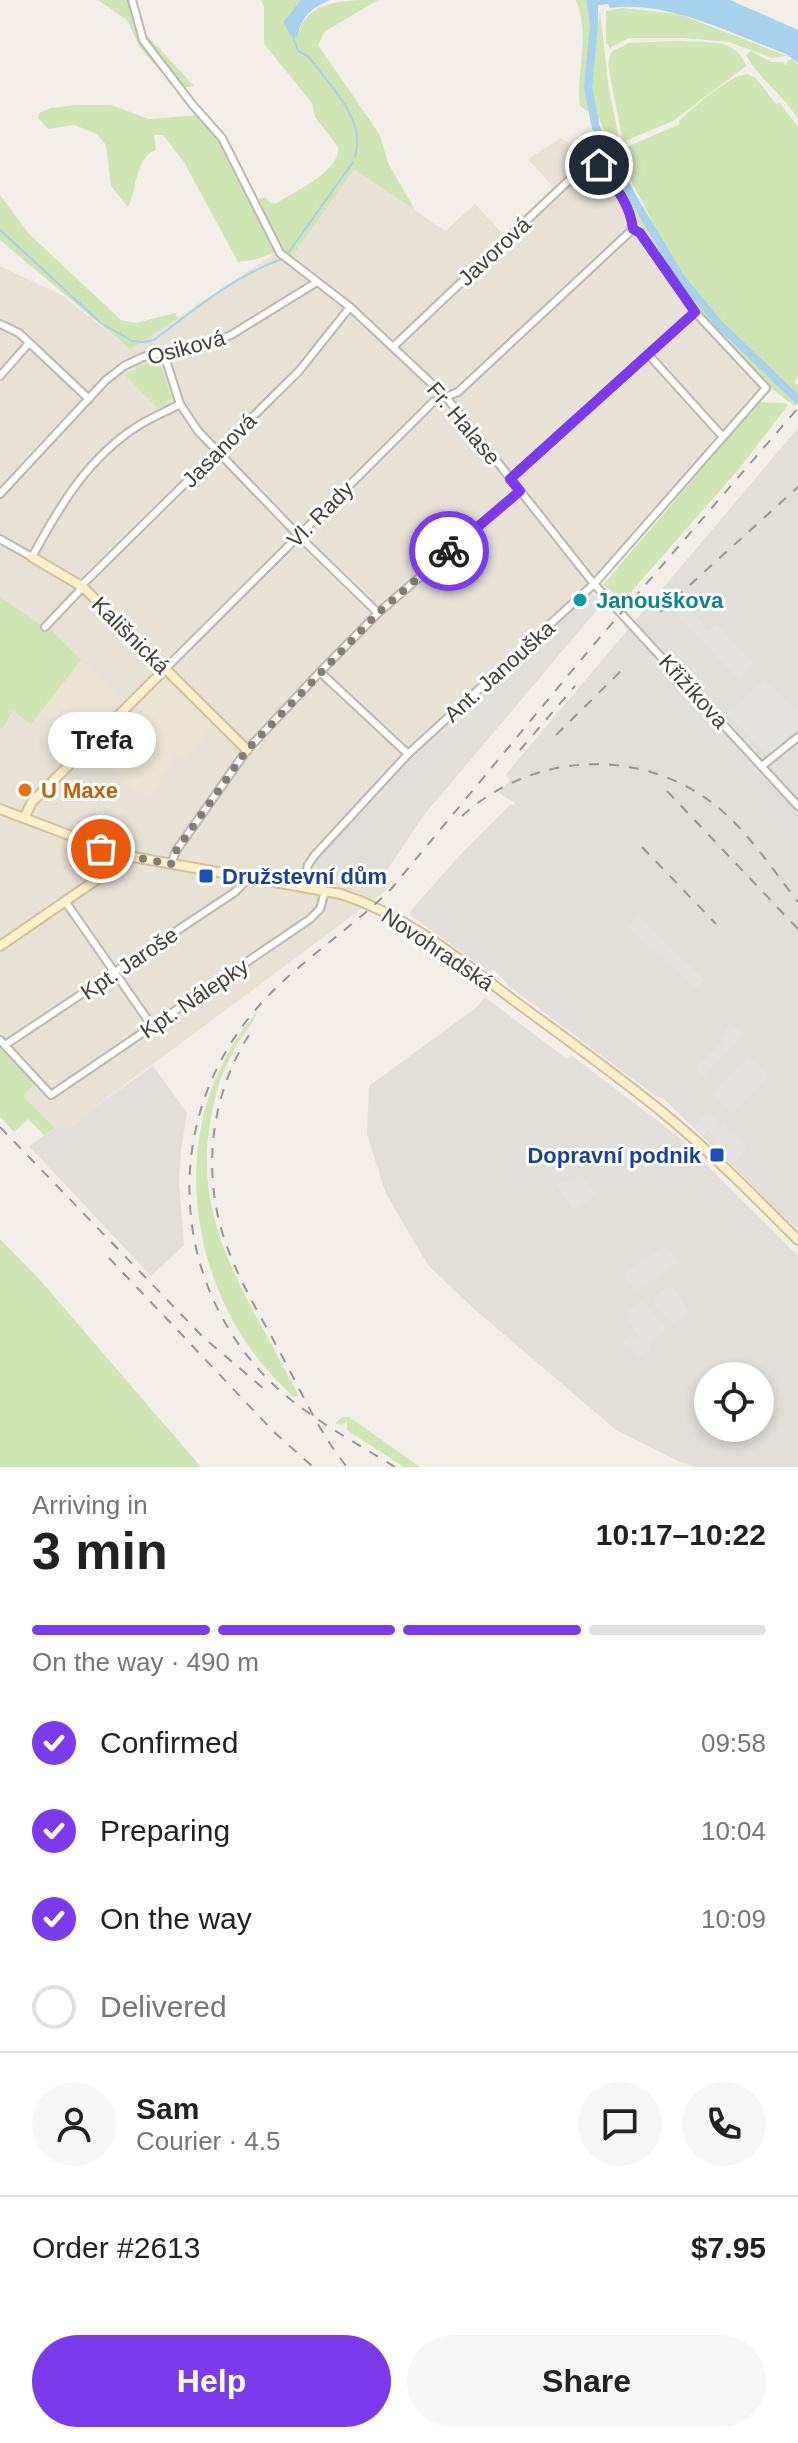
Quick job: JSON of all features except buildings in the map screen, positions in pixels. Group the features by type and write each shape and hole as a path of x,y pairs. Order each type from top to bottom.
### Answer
{"main road":[{"name":"Kališnická","path":"32,557 82,587 247,750"},
{"name":"Vl. Rady","path":"24,818 32,802 165,669"},
{"name":"Novohradská","path":"0,809 122,855 325,891 360,901 403,921 494,985 661,1111 798,1240"},
{"path":"0,946 112,869 122,855"}],"street":[{"name":"Fr. Halase","path":"132,0 143,40 189,101 222,138 282,254 350,307 446,397 594,584 625,616"},
{"name":"Javorová","path":"394,346 584,166 597,160 621,193 632,216 633,229"},
{"path":"510,479 695,312 640,233 633,229"},
{"name":"Vl. Rady","path":"165,669 433,402 458,392 633,229"},
{"name":"Osiková","path":"0,494 106,380 124,366 143,357 210,344 231,335 317,282"},
{"name":"Jasanová","path":"45,627 299,371 350,307"},
{"name":"Ant. Janouška","path":"303,886 308,865 314,856 408,754 594,584 766,388 695,312"},
{"path":"0,324 19,333 89,399"},
{"path":"0,376 29,343"},
{"path":"164,354 180,404 198,431 378,613"},
{"path":"648,354 723,437"},
{"path":"32,557 60,505 86,471 141,424 180,404"},
{"path":"171,864 176,851 247,750 378,613 520,491"},
{"name":"Kališnická","path":"0,539 32,557"},
{"name":"Křižíkova","path":"625,616 798,806"},
{"path":"320,672 408,754"},
{"path":"762,766 798,737"},
{"name":"Kpt. Jaroše","path":"2,1042 115,973 235,892 250,877"},
{"name":"Kpt. Nálepky","path":"2,1042 51,1095 310,919 320,909 325,891"},
{"path":"65,901 152,1026"}],"shaded area":[{"path":"561,138 592,154 598,152 695,312 766,388 594,584 309,865 383,876 387,890 72,1127 55,1128 22,1096 0,1044 0,266 63,296 130,349 277,252 291,258 354,168 445,231 475,204 503,234 553,187 528,159"},
{"path":"798,428 798,1230 664,1099 654,1095 509,986 495,971 488,971 410,915 411,910 462,853 510,805 516,804 499,793 510,780 506,774"},
{"path":"588,589 602,604 424,815 383,876 308,865 373,791"},
{"path":"687,605 705,630 717,624 753,664 739,680 676,614"},
{"path":"81,660 123,702 81,746 41,711"},
{"path":"165,678 214,726 182,760 175,756 149,798 129,786 94,750 130,713 140,720 144,715 136,707"},
{"path":"764,679 798,712 798,733 768,756 727,713"},
{"path":"638,917 705,980 696,989 628,927"},
{"path":"485,997 567,1059 571,1055 680,1138 798,1256 798,1467 696,1467 680,1462 616,1430 473,1308 428,1265 386,1194 367,1135 369,1086 477,1007"},
{"path":"729,1022 744,1034 704,1076 696,1068 721,1043"},
{"path":"749,1056 769,1075 733,1114 712,1095"},
{"path":"153,1066 187,1113 179,1183 184,1245 151,1276 29,1146 55,1128 72,1127"},
{"path":"708,1111 719,1121 715,1127 718,1129 723,1124 748,1147 734,1163 713,1144 717,1139 708,1131 704,1135 694,1126"},
{"path":"581,1174 597,1195 573,1210 556,1185 564,1180 568,1183"},
{"path":"665,1245 680,1262 634,1291 623,1274"},
{"path":"672,1285 689,1313 674,1325 654,1303 654,1297"},
{"path":"643,1301 667,1329 650,1343 653,1348 637,1357 623,1342 631,1335 634,1338 638,1334 626,1320 630,1316 627,1312"}],"green space":[{"path":"98,0 136,0 139,22 144,32 194,86 176,89 141,49 127,20"},
{"path":"261,0 301,0 283,22 298,35 309,15 329,4 378,0 324,32 318,45 380,135 388,163 415,210 354,169 291,258 283,252 259,199 265,197 271,203 277,203 305,186 332,164 338,147 315,117 312,103 264,44 264,7"},
{"path":"576,0 586,0 591,26 594,26 595,49 600,11 608,83 619,139 614,146 610,144 599,119 580,106 583,40"},
{"path":"622,8 679,14 787,56 772,58 729,42 683,38 629,38 610,48 606,43 606,11"},
{"path":"677,41 727,46 742,57 746,66 673,121 623,142 608,65 611,52 629,43"},
{"path":"751,51 771,62 783,62 786,66 787,61 792,59 798,65 798,119 751,64 746,55"},
{"path":"747,74 756,78 798,127 798,376 795,380 798,396 739,342 687,281 615,152 680,124 679,121 712,93"},
{"path":"111,105 149,119 200,115 219,138 277,252 238,262 184,162 163,135 154,135 156,150 144,159 140,167 128,207 111,186 106,145 97,134 74,125 48,129 38,118 39,113 51,108"},
{"path":"606,157 646,225 690,289 740,348 797,403 795,406 758,377 693,305 601,164 600,160"},
{"path":"0,195 28,233 121,320 136,323 175,313 178,318 130,349 0,240"},
{"path":"151,361 160,364 171,397 167,404 158,409 125,375"},
{"path":"759,402 788,405 739,469 624,600 603,585"},
{"path":"0,597 48,627 81,660 31,724 13,710 2,729 0,727"},
{"path":"256,1013 235,1048 218,1087 210,1122 208,1185 213,1214 233,1271 296,1390 298,1396 294,1397 257,1358 229,1313 209,1264 198,1212 197,1159 206,1107 225,1058"},
{"path":"0,1044 36,1083 23,1096 55,1128 44,1135 28,1119 14,1132 0,1117"},
{"path":"0,1239 40,1280 201,1467 0,1467"},
{"path":"349,1417 420,1467 404,1467 347,1430 347,1422 340,1425 335,1423"}],"water":[{"path":"301,0 330,0 308,13 293,39 283,22"},
{"path":"586,0 730,0 798,30 798,63 786,54 700,20 654,9 598,5 598,24 591,27"}],"waterway":[{"path":"591,0 594,26 588,87 596,128 681,278 720,325 798,400"},
{"path":"293,37 298,51 309,57 351,116 356,129 355,156"},
{"path":"286,256 353,162"},
{"path":"0,230 101,323 132,341 154,340 231,284 282,259"}],"railway":[{"path":"395,1467 292,1401 262,1373 231,1333 209,1289 195,1243 190,1195 192,1147 204,1100 224,1055 252,1014 284,980 391,889 590,649 798,408"},
{"path":"660,612 798,487"},
{"path":"556,735 625,667"},
{"path":"520,750 575,686"},
{"path":"462,816 490,795 521,779 553,769 587,764 620,766 654,773 685,786 727,815 798,902"},
{"path":"667,791 798,929"},
{"path":"642,847 716,924"},
{"path":"249,1035 235,1060 217,1114 212,1169 220,1225 247,1292 320,1427 347,1467"},
{"path":"0,1127 204,1338 270,1394"},
{"path":"109,1258 275,1433 313,1467"}],"way so far":[{"path":"101,849 171,864 176,851 247,750 378,613 449,551"}],"place":[{"name":"Janouškova","path":"580,600"},
{"name":"U Maxe","path":"25,790"},
{"name":"Trefa","path":"101,849"},
{"name":"Družstevní dům","path":"206,876"},
{"name":"Dopravní podnik","path":"717,1155"}],"route":[{"path":"449,551 520,491 510,479 695,312 640,233 633,229 632,216 621,193 599,165"}]}
